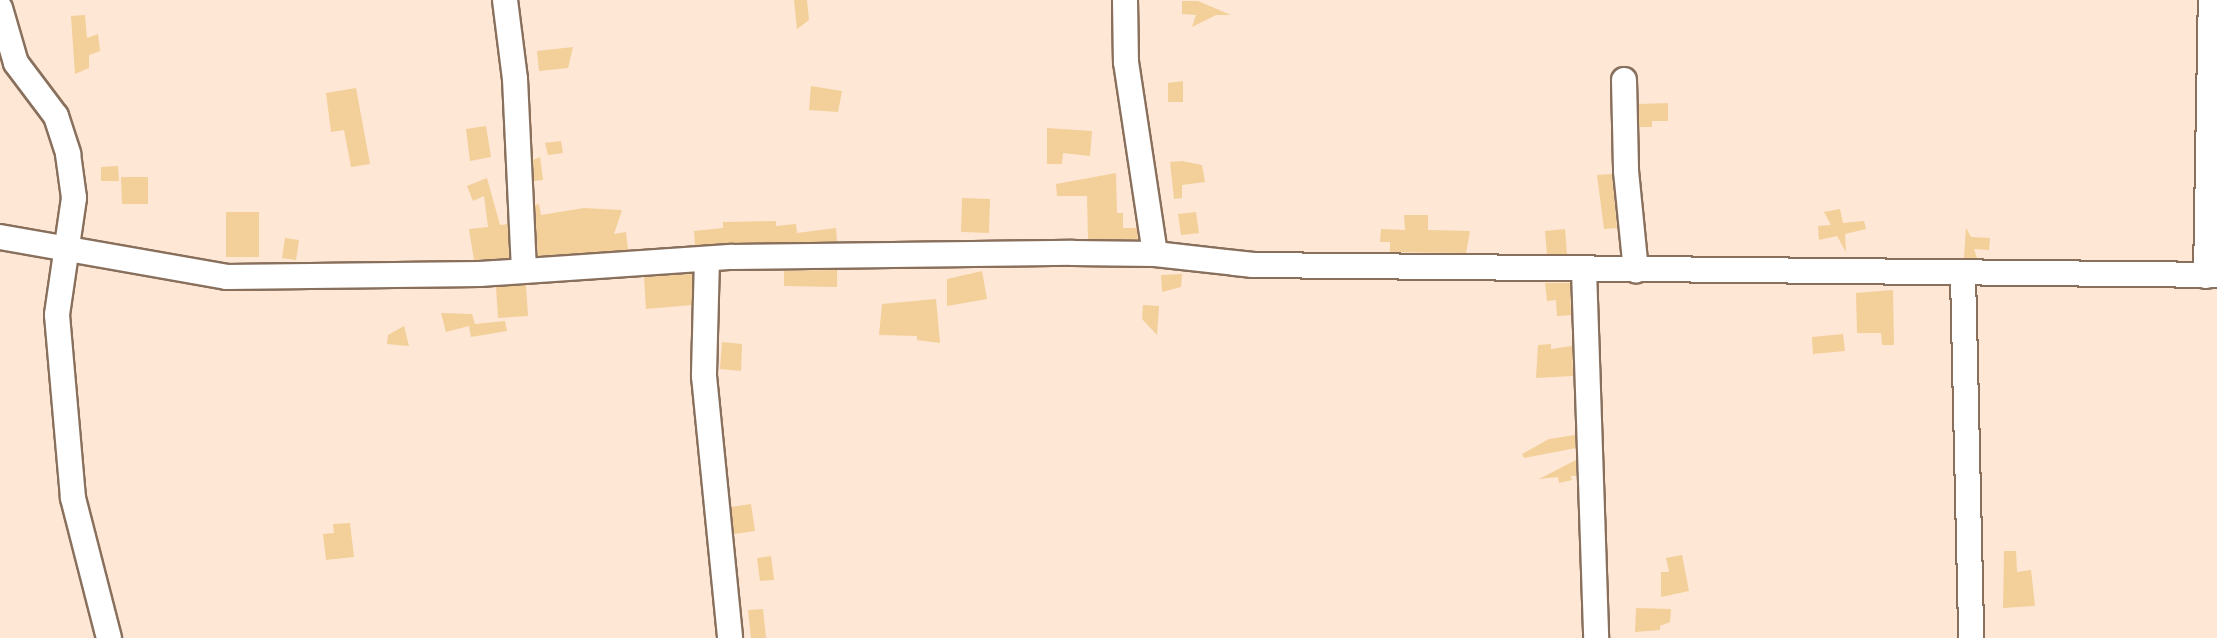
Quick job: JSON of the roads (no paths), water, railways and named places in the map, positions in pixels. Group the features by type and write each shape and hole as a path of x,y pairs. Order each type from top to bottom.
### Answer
{"street":[{"path":"505,0 514,79 524,271"},
{"path":"1125,0 1126,62 1155,254"},
{"path":"0,237 226,277 524,271 707,259 1155,254 1253,265 1963,275 2211,276 2211,0"},
{"path":"0,8 16,63 56,116 68,154 74,198 69,249 57,315 73,498 109,638"},
{"path":"1624,81 1626,171 1636,271"},
{"path":"707,259 704,376 730,638"},
{"path":"1584,270 1596,638"},
{"path":"1963,275 1971,638"}]}
